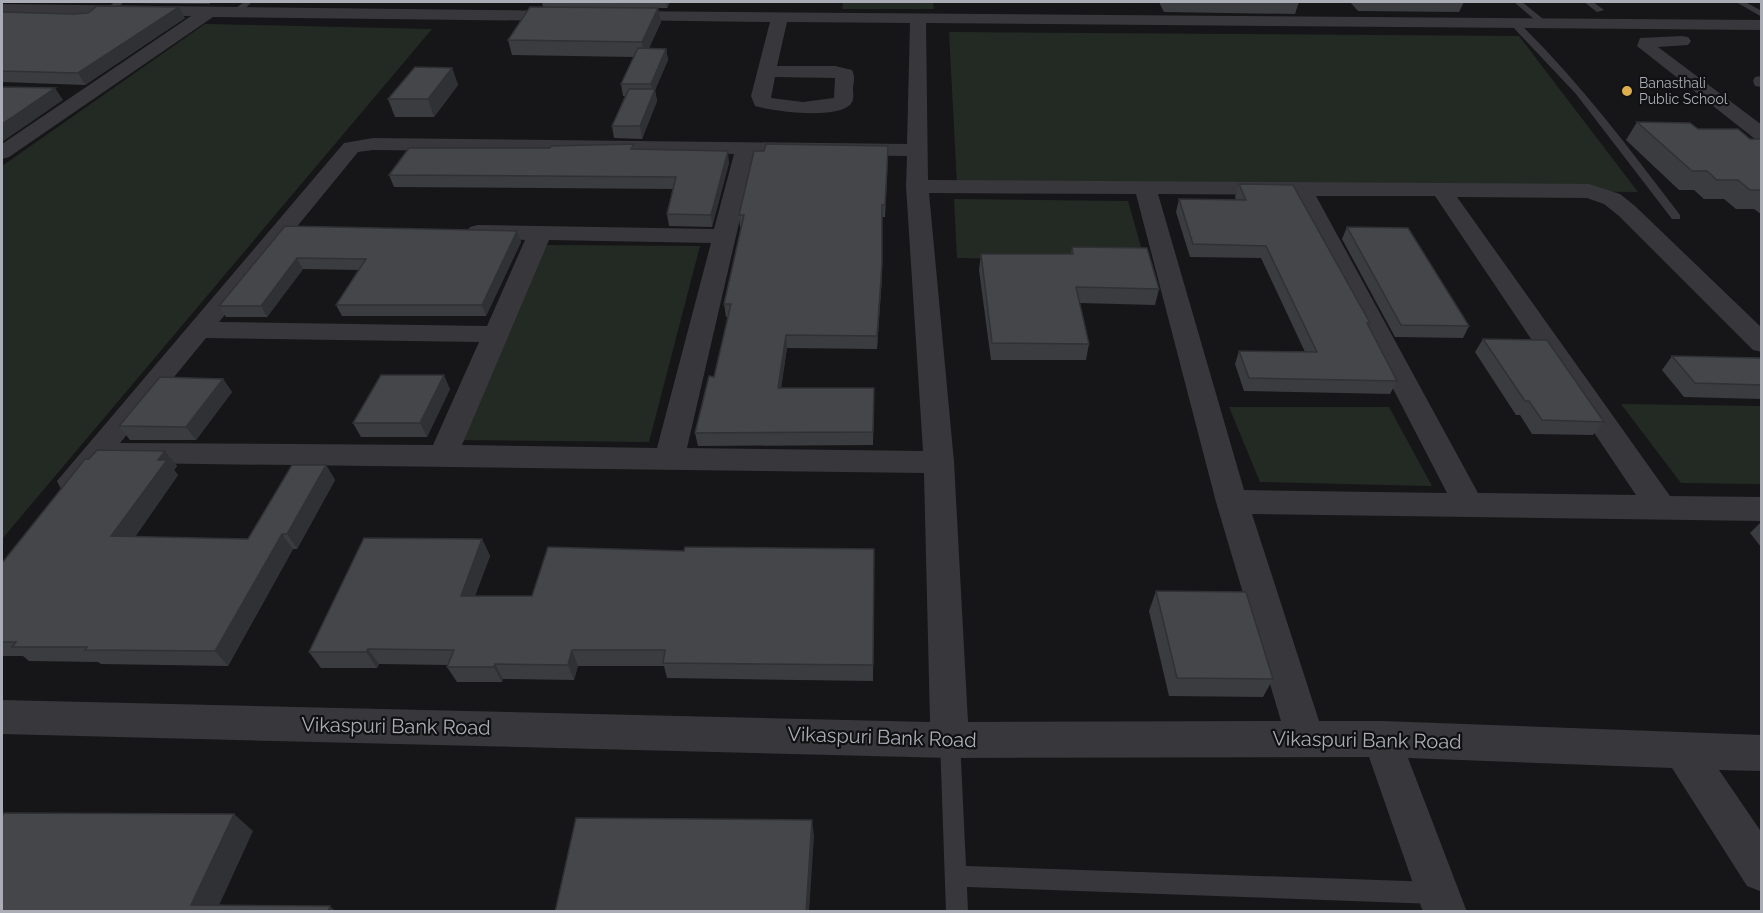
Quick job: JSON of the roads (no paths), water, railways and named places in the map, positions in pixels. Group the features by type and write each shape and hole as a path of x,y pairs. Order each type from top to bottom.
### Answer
{"street":[{"path":"1021,2 1025,19"},
{"path":"2,9 114,6 207,13 242,7 485,8 592,16 780,16 925,23 1025,19 1761,25"},
{"path":"1479,9 1493,23"},
{"path":"2,153 207,13"},
{"path":"767,71 781,36 780,16"},
{"path":"925,23 916,150 916,186 939,462 950,740"},
{"path":"1761,41 1646,42 1646,46 1761,135"},
{"path":"60,92 89,93"},
{"path":"1736,115 1761,115"},
{"path":"60,495 198,330 294,228 346,151 358,145 916,150"},
{"path":"669,459 746,148"},
{"path":"916,186 1577,190 1599,194 1612,199 1644,226 1761,344"},
{"path":"1145,187 1232,502 1305,738"},
{"path":"1301,189 1469,505"},
{"path":"1442,190 1661,507"},
{"path":"458,231 724,236"},
{"path":"443,456 540,233"},
{"path":"198,330 496,334"},
{"path":"96,452 939,462"},
{"path":"1232,502 1761,509"},
{"name":"Vikaspuri Bank Road","path":"2,717 950,740 1382,739 1761,753"},
{"path":"1382,739 1441,902"},
{"path":"1683,750 1761,871"}],"lane":[{"path":"1518,2 1544,23"},
{"path":"1588,2 1600,10"},
{"path":"1740,2 1761,15"},
{"path":"1514,23 1616,133 1676,217"},
{"path":"950,740 957,912"},
{"path":"956,876 1441,902"}],"place":[{"name":"Banasthali Public School","path":"1627,91"}]}
